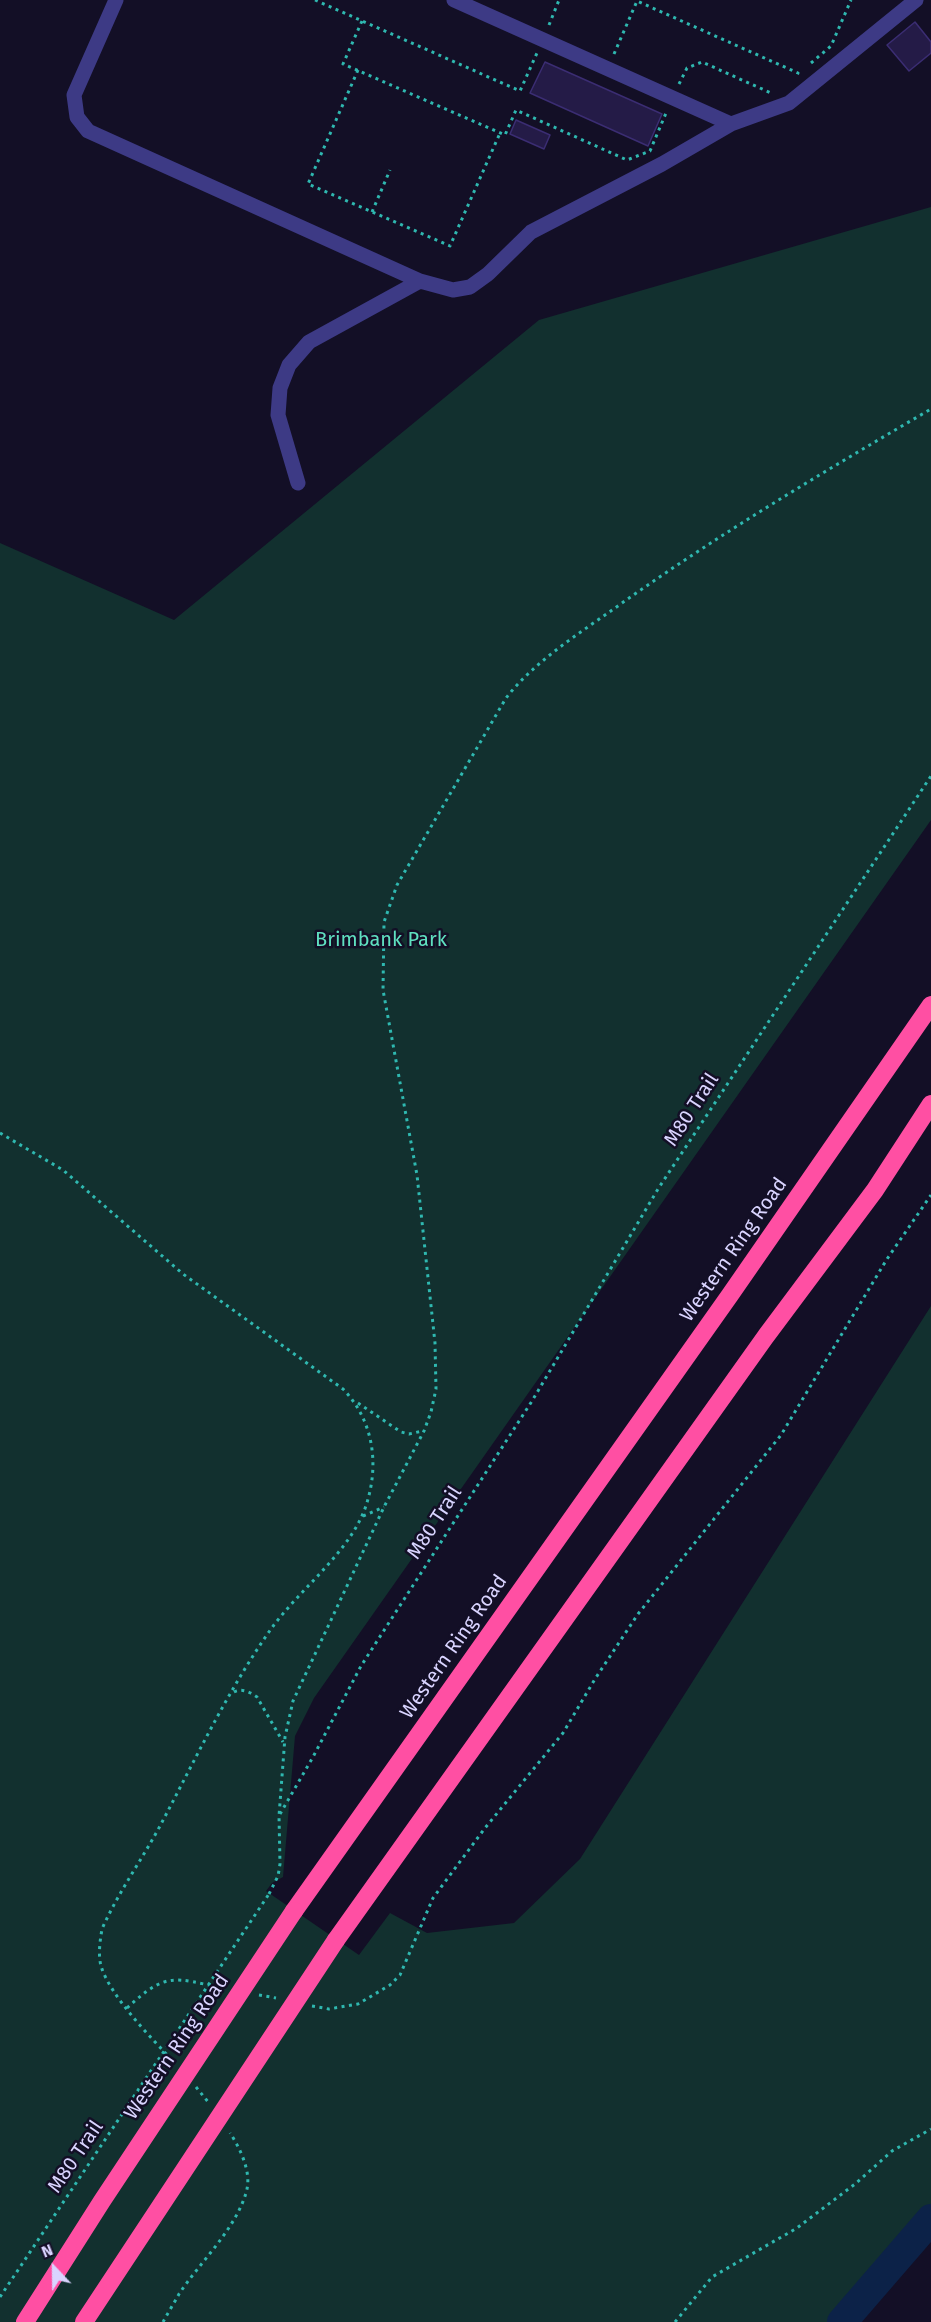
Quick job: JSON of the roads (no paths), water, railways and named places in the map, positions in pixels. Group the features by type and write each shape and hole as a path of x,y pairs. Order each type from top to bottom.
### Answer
{"highway":[{"name":"Western Ring Road","path":"25,2322 102,2201 294,1911 716,1315 931,1005"},
{"path":"84,2322 336,1940 766,1336 875,1190 931,1104"},
{"path":"875,1190 931,1125"}],"lane":[{"path":"116,0 74,95 76,117 88,131 420,281 453,290 470,288 488,274 531,232 662,164 731,124 789,103 916,0"},
{"path":"454,0 539,47 607,68 731,124"},
{"path":"298,483 278,415 280,387 289,365 309,342 420,281"}],"waterway":[{"path":"842,2322 931,2219"}],"park label":[{"name":"Brimbank Park","path":"381,940"}]}
